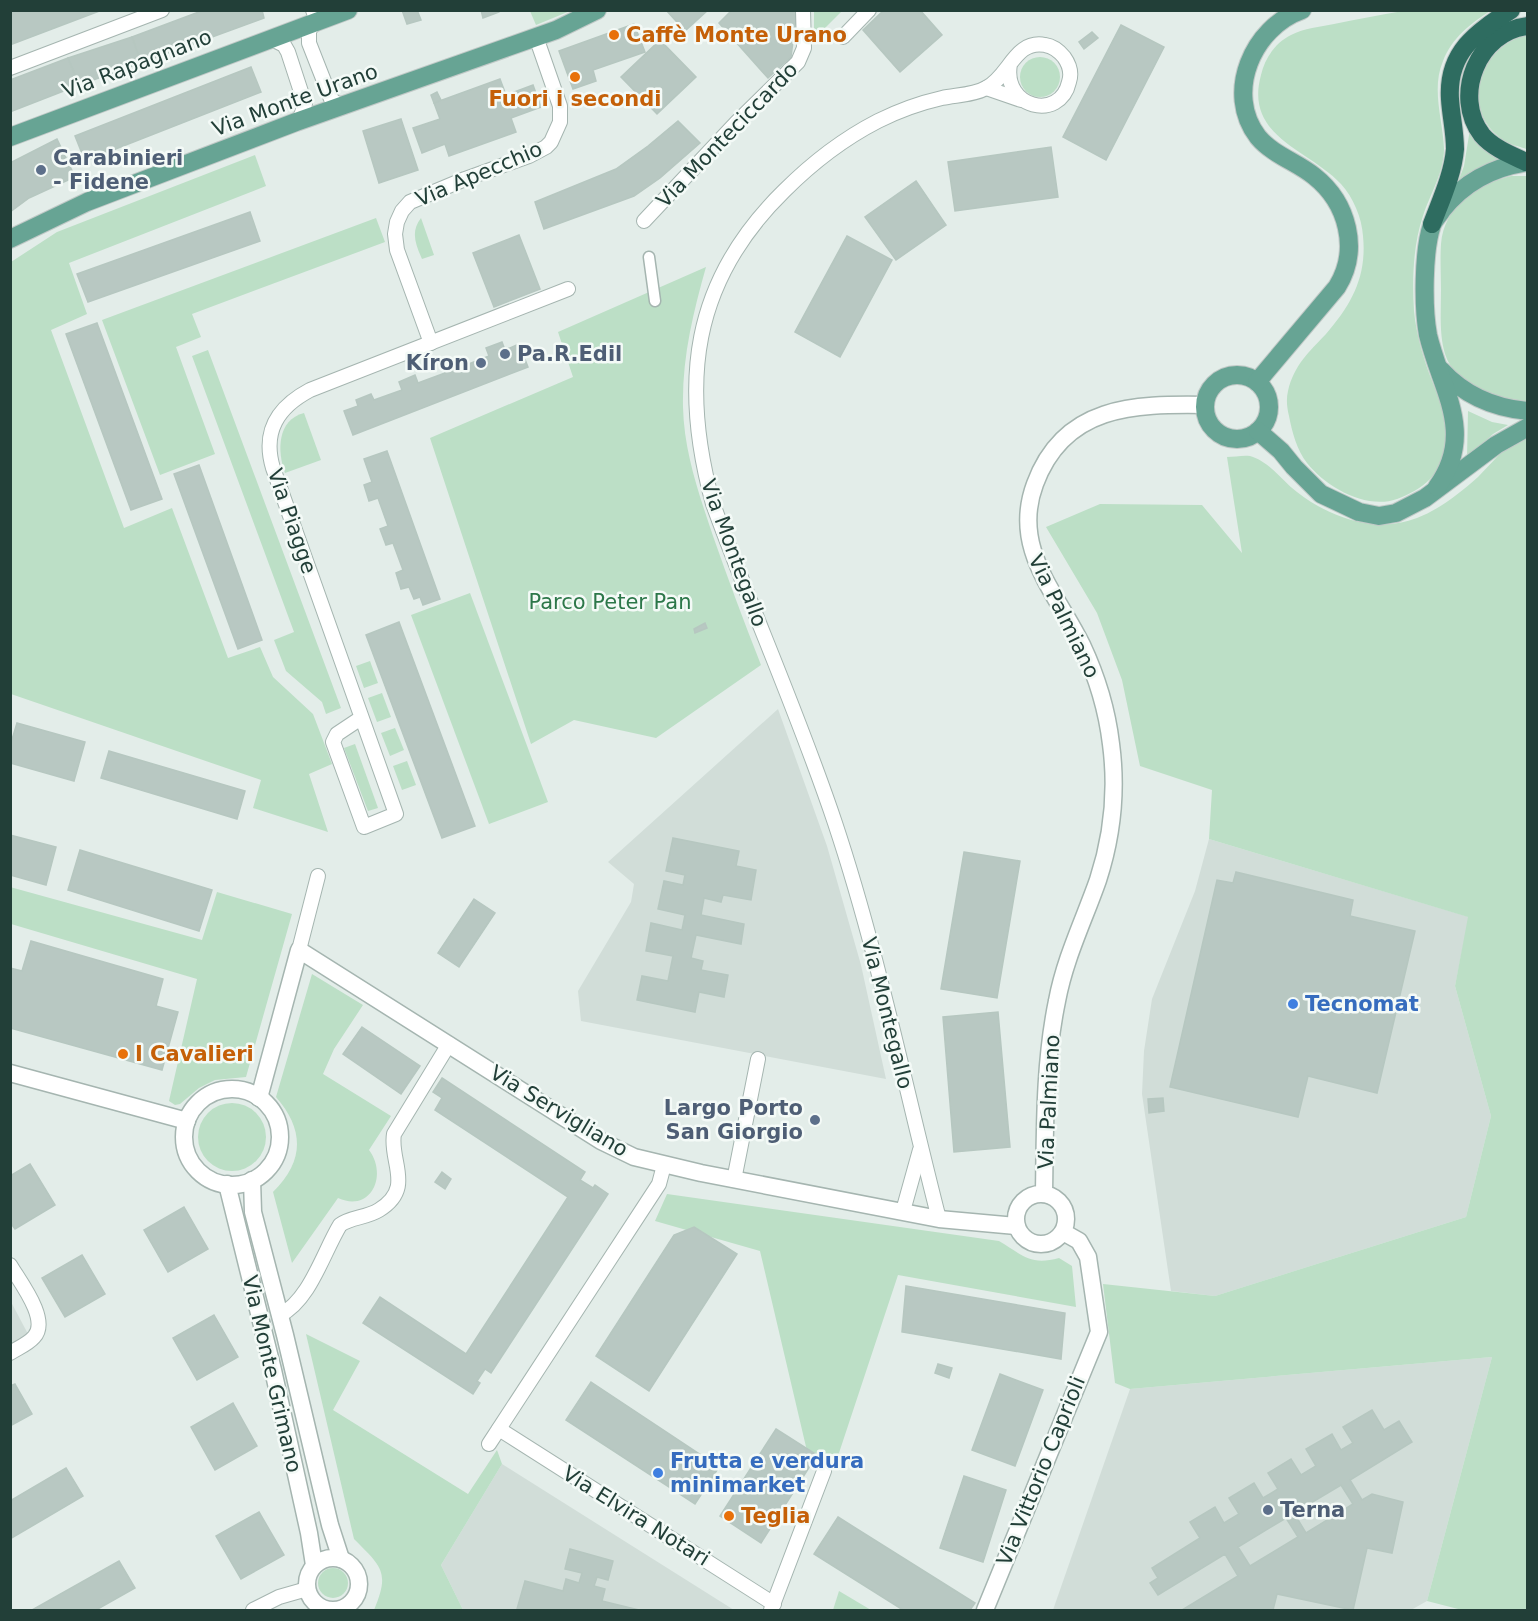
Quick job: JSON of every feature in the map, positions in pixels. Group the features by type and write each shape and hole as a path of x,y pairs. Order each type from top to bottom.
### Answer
{"highway":[{"path":"1432,224 1453,160 1454,139 1449,88 1455,61 1473,37 1511,10"},
{"path":"1527,26 1508,32 1481,56 1472,72 1469,97 1474,119 1484,136 1499,148 1527,162"}],"main road":[{"name":"Via Rapagnano","path":"10,137 270,38 315,16 348,10"},
{"name":"Via Monte Urano","path":"10,239 87,202 345,105 536,37 597,10"},
{"path":"1257,382 1337,287 1349,260 1350,246 1345,224 1330,193 1313,175 1261,140 1250,124 1245,109 1245,78 1254,51 1261,40 1279,22 1302,10"},
{"path":"1437,487 1451,460 1456,430 1452,404 1428,334 1425,304 1426,262 1432,224 1457,193 1475,179 1497,169 1527,162"},
{"path":"1438,366 1454,382 1480,399 1506,408 1527,411"},
{"path":"1228,376 1248,377 1257,382 1268,397 1269,407 1267,417 1257,431 1240,438 1230,438 1220,433 1207,417 1205,405 1212,387 1228,376"},
{"path":"1257,431 1281,451 1322,494 1365,514 1379,516 1396,513 1425,498 1496,445 1527,427"}],"street":[{"path":"10,68 162,10"},
{"name":"Via Monteciccardo","path":"644,221 736,123 798,62 804,48 803,10"},
{"path":"843,37 870,10"},
{"path":"315,16 309,30 309,43 332,99 336,103 345,105"},
{"name":"Via Apecchio","path":"431,343 397,250 395,234 398,218 405,207 417,198 465,178 529,156 551,142 560,122 560,106 536,37"},
{"path":"270,38 284,45 288,52 305,104 299,122"},
{"path":"1043,44 1062,54 1070,72 1070,82 1059,99 1041,106 1031,105 986,88 1010,64 1023,49 1043,44"},
{"path":"1010,64 1010,85 1022,100"},
{"name":"Via Montegallo","path":"939,1219 879,978 841,843 799,723 713,504 699,438 695,396 696,362 706,314 724,268 751,226 796,179 826,153 880,120 926,103 986,88"},
{"path":"649,257 655,301"},
{"path":"431,343 568,289"},
{"name":"Via Piagge","path":"361,718 338,734 333,742 364,827 396,814 273,468 270,451 271,433 281,412 306,392 431,343"},
{"name":"Via Palmiano","path":"1044,1194 1047,1094 1055,1012 1065,966 1103,860 1109,831 1113,776 1108,725 1095,678 1076,633 1040,570 1032,551 1029,525 1031,500 1040,473 1052,453 1070,434 1089,421 1132,406 1205,405"},
{"path":"259,1098 318,876"},
{"name":"Via Servigliano","path":"299,950 601,1141 634,1157 734,1180 939,1219 1016,1226"},
{"path":"280,1315 291,1308 304,1293 340,1225 347,1220 360,1219 378,1211 394,1195 399,1169 393,1147 394,1134 449,1044"},
{"path":"734,1180 758,1059"},
{"path":"10,1073 187,1121"},
{"path":"240,1090 259,1098 276,1120 279,1142 272,1163 260,1175 242,1184 227,1184 204,1176 189,1159 184,1137 187,1121 196,1105 218,1091 240,1090"},
{"name":"Via Montegallo","path":"903,1211 921,1148"},
{"path":"489,1444 659,1184 664,1165"},
{"name":"Via Monte Grimano","path":"252,1180 252,1206 330,1525 341,1559"},
{"name":"Via Monte Grimano","path":"227,1184 275,1382 314,1565"},
{"path":"1044,1194 1052,1196 1064,1208 1066,1224 1057,1239 1042,1245 1026,1240 1016,1226 1015,1218 1021,1202 1028,1197 1044,1194"},
{"name":"Via Vittorio Caprioli","path":"984,1611 1099,1332 1088,1257 1078,1241 1063,1232"},
{"path":"10,1265 37,1312 40,1322 35,1337 10,1353"},
{"name":"Via Elvira Notari","path":"499,1429 773,1607"},
{"path":"773,1607 824,1471"},
{"path":"330,1557 341,1559 354,1568 360,1582 356,1598 351,1607 325,1610 313,1602 307,1589 309,1572 314,1565 330,1557"},
{"path":"253,1611 279,1597 307,1589"}],"shaded area":[{"path":"778,709 827,846 861,965 886,1079 581,1021 578,991 631,902 634,884 608,862"},
{"path":"1209,839 1469,917 1455,986 1491,1116 1466,1217 1215,1296 1171,1291 1142,1094 1144,1051 1152,999 1195,891"},
{"path":"10,1300 28,1334 11,1345 10,1345"},
{"path":"1492,1357 1427,1601 1411,1610 1053,1610 1130,1389"},
{"path":"502,1464 734,1610 463,1610 441,1565"}],"green space":[{"path":"814,10 842,11 814,39"},
{"path":"530,11 570,11 536,25"},
{"path":"1403,11 1490,11 1457,38 1443,61 1438,94 1443,158 1423,216 1415,251 1413,287 1415,319 1424,358 1447,427 1445,456 1436,472 1423,485 1415,491 1385,502 1360,499 1336,488 1307,463 1295,441 1287,394 1298,366 1335,323 1356,289 1363,264 1363,236 1359,215 1345,189 1327,172 1282,140 1270,128 1262,113 1258,96 1265,63 1285,38 1307,29"},
{"path":"1527,35 1527,149 1504,141 1486,123 1480,109 1479,93 1481,78 1488,63 1511,41"},
{"path":"1040,57 1054,63 1060,77 1054,91 1040,97 1026,91 1020,77 1026,63"},
{"path":"1470,129 1504,161 1466,176 1458,182 1464,166"},
{"path":"255,155 266,186 69,263 87,314 51,330 124,528 172,508 228,658 260,647 273,677 313,714 332,764 309,774 328,832 253,808 261,780 11,694 11,262 57,232"},
{"path":"1511,176 1527,176 1527,401 1491,394 1458,375 1445,354 1441,330 1441,244 1448,218 1464,199 1475,191"},
{"path":"376,218 385,242 192,314 201,337 176,347 215,454 160,475 102,320"},
{"path":"421,218 434,255 422,259 416,244 415,233"},
{"name":"Parco Peter Pan","path":"706,267 686,353 683,407 686,440 693,473 708,520 761,665 656,738 574,720 531,744 430,438 573,377 558,332"},
{"path":"208,350 341,708 326,714 322,702 286,671 274,640 294,632 192,356"},
{"path":"1468,411 1492,422 1508,425 1493,434 1467,458"},
{"path":"304,413 321,460 285,473 280,446 281,437 289,422"},
{"path":"1527,437 1527,1610 1462,1610 1427,1601 1492,1357 1130,1389 1115,1383 1103,1284 1215,1296 1466,1217 1491,1116 1455,986 1468,917 1209,839 1212,790 1140,766 1122,680 1097,613 1046,527 1100,504 1202,505 1242,553 1227,457 1250,456 1263,462 1291,488 1339,516 1370,524 1402,523 1425,514 1457,495 1507,447"},
{"path":"470,593 548,802 489,824 411,615"},
{"path":"370,661 378,683 364,688 356,666"},
{"path":"382,693 391,717 377,722 368,698"},
{"path":"395,728 404,750 390,756 381,733"},
{"path":"355,744 378,808 368,811 344,748"},
{"path":"407,761 416,785 402,790 393,766"},
{"path":"10,887 202,940 217,892 292,914 246,1077 215,1080 199,1088 180,1104 175,1105 169,1101 197,979 11,924"},
{"path":"312,974 363,1005 334,1049 323,1074 391,1116 369,1150 377,1170 373,1189 359,1200 350,1201 338,1198 292,1263 273,1192 291,1169 297,1145 296,1133 292,1121 276,1097"},
{"path":"232,1103 245,1106 256,1113 263,1124 266,1137 263,1150 256,1161 245,1168 232,1171 219,1168 208,1161 201,1150 198,1137 201,1124 208,1113 219,1106"},
{"path":"667,1194 999,1241 1027,1258 1041,1261 1059,1258 1072,1266 1076,1307 898,1275 834,1468 807,1451 760,1251 655,1221"},
{"path":"306,1334 360,1361 333,1410 468,1494 497,1450 502,1464 441,1565 463,1610 374,1610 382,1587 382,1578 377,1564 354,1539"},
{"path":"333,1568 344,1572 348,1583 344,1594 333,1598 322,1594 318,1583 322,1572"},
{"path":"839,1591 871,1610 833,1610"}],"building":[{"path":"13,10 102,10 10,45 10,12"},
{"path":"204,10 262,10 264,18 141,63 132,37"},
{"path":"402,10 417,10 421,20 407,24"},
{"path":"481,10 499,10 499,12 483,18"},
{"path":"666,10 708,10 685,31"},
{"path":"732,10 797,10 791,57 768,78 719,23"},
{"path":"884,10 920,10 942,35 900,72 863,30"},
{"path":"634,24 645,52 593,70 596,81 573,89 559,51"},
{"path":"1121,25 1164,47 1106,160 1063,137"},
{"path":"1092,32 1098,38 1084,49 1079,42"},
{"path":"132,37 141,63 79,85 68,58"},
{"path":"660,40 696,77 657,114 621,77"},
{"path":"68,58 79,85 10,112 10,80"},
{"path":"251,67 261,92 85,161 75,136"},
{"path":"500,79 506,95 533,85 541,107 511,118 516,132 449,156 445,144 422,153 413,128 440,119 434,103"},
{"path":"437,92 441,100 434,103 431,95"},
{"path":"401,119 418,170 379,183 363,131"},
{"path":"678,121 700,143 660,178 634,196 544,229 535,202 616,169"},
{"name":"Carabinieri - Fidene","path":"57,139 75,177 29,198 10,212 10,163"},
{"path":"1051,147 1058,197 955,211 948,162"},
{"path":"916,181 946,225 896,260 865,217"},
{"path":"250,212 260,241 88,302 77,274"},
{"path":"519,235 540,289 494,307 473,253"},
{"path":"847,236 892,260 840,357 795,332"},
{"path":"97,323 162,499 131,510 66,334"},
{"path":"502,342 505,350 519,344 528,367 353,435 344,411 358,406 356,400 371,394 374,400 402,390 399,382 415,375 418,383 445,373 442,365 458,359 461,367 489,356 486,348"},
{"path":"387,451 440,599 423,605 420,597 414,599 409,587 401,589 396,573 403,570 393,543 386,545 380,529 388,526 378,498 369,501 364,485 372,482 364,459"},
{"path":"199,465 262,640 238,649 174,474"},
{"path":"399,622 475,826 442,838 366,635"},
{"path":"705,623 707,628 695,633 694,629"},
{"path":"17,723 85,742 74,781 10,763 10,746"},
{"path":"109,751 245,791 237,819 101,778"},
{"path":"10,835 56,847 46,885 10,875"},
{"path":"673,838 739,851 736,866 756,870 751,900 723,895 721,902 704,898 701,915 744,924 741,944 696,935 691,958 703,961 701,970 728,975 724,997 699,992 695,1012 637,1000 642,976 668,981 673,956 646,951 651,923 682,930 685,915 658,909 664,881 683,885 685,875 666,871"},
{"path":"80,850 212,890 199,931 68,890"},
{"path":"964,852 1020,861 997,998 941,989"},
{"name":"Tecnomat","path":"1236,872 1353,900 1350,916 1415,931 1377,1093 1308,1076 1298,1117 1170,1087 1217,880 1233,883"},
{"path":"474,899 495,913 459,967 438,953"},
{"path":"31,941 163,979 156,1006 178,1012 162,1070 10,1028 10,968 22,971"},
{"path":"998,1012 1010,1147 954,1152 943,1017"},
{"path":"362,1027 420,1066 401,1094 343,1054"},
{"path":"442,1078 585,1172 580,1180 593,1188 595,1185 608,1194 491,1373 485,1369 477,1381 480,1383 473,1394 363,1323 380,1297 466,1354 568,1197 435,1110 442,1098 433,1092"},
{"path":"1163,1098 1164,1111 1149,1113 1148,1099"},
{"path":"30,1164 55,1205 15,1229 10,1222 10,1176"},
{"path":"442,1172 451,1179 445,1189 435,1182"},
{"path":"184,1207 208,1249 168,1272 144,1230"},
{"path":"694,1227 737,1254 649,1391 596,1356 674,1235"},
{"path":"82,1255 105,1294 65,1317 42,1278"},
{"path":"906,1286 1065,1313 1061,1359 902,1332"},
{"path":"214,1315 238,1357 197,1380 173,1338"},
{"path":"938,1364 952,1368 949,1378 935,1373"},
{"path":"1000,1374 1043,1390 1015,1466 972,1450"},
{"path":"591,1382 719,1467 695,1504 566,1420"},
{"path":"15,1384 32,1414 10,1426 10,1386"},
{"path":"233,1403 257,1446 215,1470 191,1427"},
{"name":"Terna","path":"1372,1410 1384,1430 1399,1421 1412,1442 1350,1480 1362,1500 1372,1494 1403,1502 1392,1553 1367,1548 1353,1610 1277,1594 1273,1610 1182,1610 1238,1576 1225,1554 1158,1595 1150,1583 1158,1578 1152,1568 1200,1538 1190,1522 1215,1507 1224,1523 1239,1514 1229,1498 1254,1483 1263,1498 1278,1489 1268,1473 1291,1459 1301,1475 1316,1466 1306,1449 1332,1434 1341,1450 1353,1443 1343,1427","holes":["1341,1485 1353,1504 1306,1533 1294,1513","1286,1518 1298,1537 1250,1566 1238,1547"]},
{"path":"776,1429 817,1455 761,1543 720,1516"},
{"path":"66,1468 83,1496 10,1539 10,1501"},
{"path":"964,1476 1006,1490 983,1562 940,1548"},
{"path":"259,1512 284,1555 241,1579 216,1536"},
{"path":"838,1517 975,1603 970,1610 903,1610 814,1554"},
{"path":"570,1549 613,1561 608,1580 597,1577 594,1586 605,1589 602,1601 639,1610 517,1609 525,1581 563,1591 566,1579 579,1583 582,1573 565,1569"},
{"path":"119,1561 135,1588 96,1610 32,1610"}],"place":[{"name":"Caffè Monte Urano","path":"614,35"},
{"name":"Fuori i secondi","path":"575,77"},
{"name":"Carabinieri - Fidene","path":"41,170"},
{"name":"Pa.R.Edil","path":"505,354"},
{"name":"Kíron","path":"481,363"},
{"name":"Tecnomat","path":"1293,1004"},
{"name":"I Cavalieri","path":"123,1054"},
{"name":"Largo Porto San Giorgio","path":"815,1120"},
{"name":"Frutta e verdura minimarket","path":"658,1473"},
{"name":"Terna","path":"1268,1510"},
{"name":"Teglia","path":"729,1516"}]}
